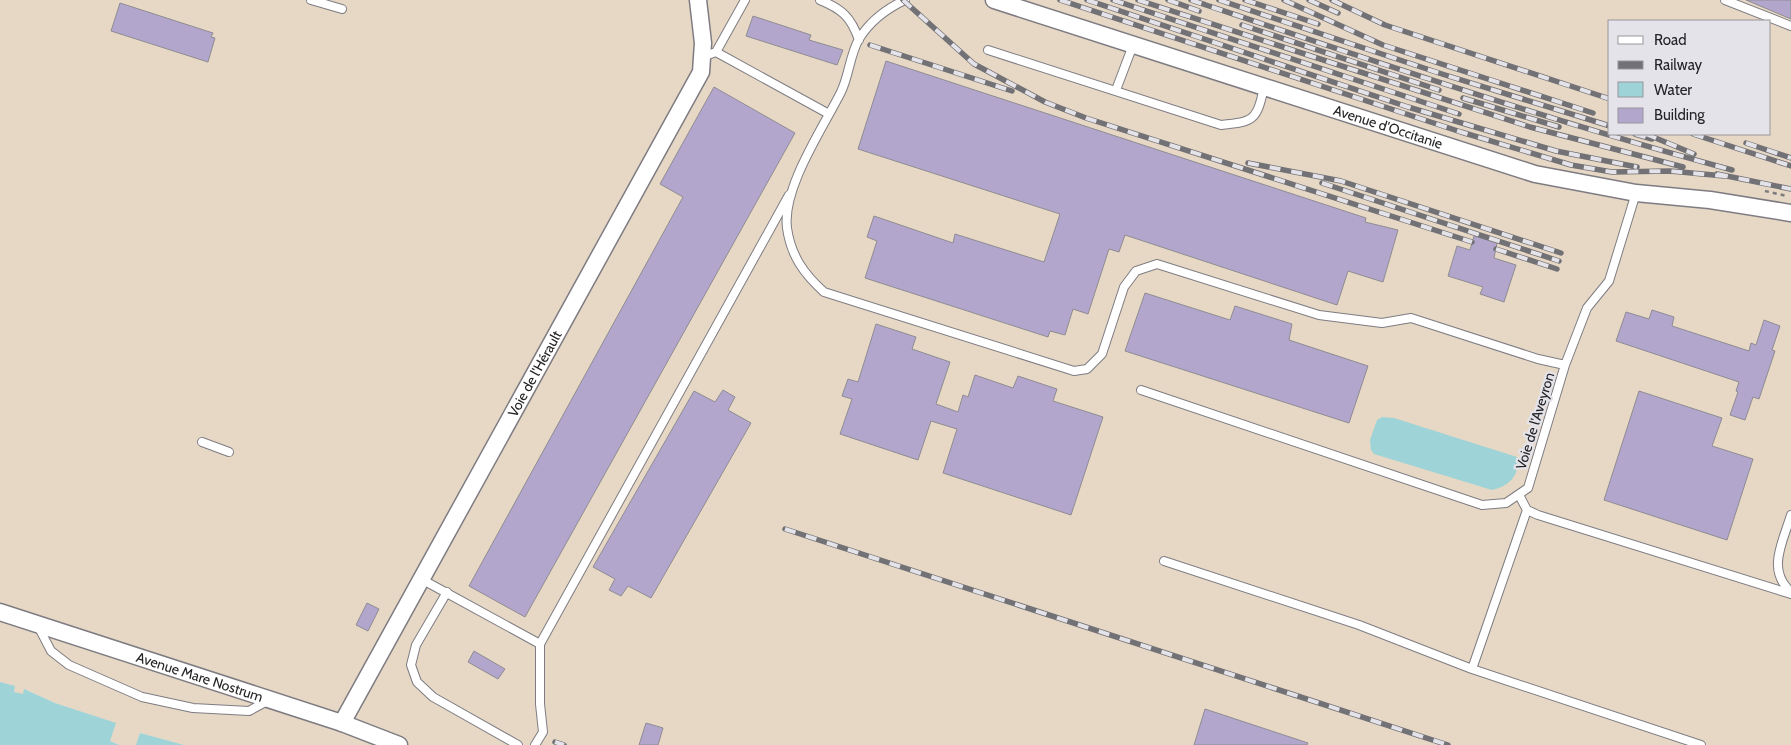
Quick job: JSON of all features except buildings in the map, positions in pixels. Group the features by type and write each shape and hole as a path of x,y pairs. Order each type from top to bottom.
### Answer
{"street":[{"path":"693,0 700,17"},
{"name":"Voie de l'Hérault","path":"342,724 701,72 709,54 698,0"},
{"name":"Avenue d'Occitanie","path":"994,0 1535,174 1636,192 1710,200 1791,213"},
{"name":"Avenue Mare Nostrum","path":"0,612 342,724 399,745"}],"lane":[{"path":"311,0 342,9"},
{"path":"745,0 709,54 829,114"},
{"path":"820,0 834,6 853,21 859,40"},
{"path":"535,745 543,732 540,704 540,644 791,191 842,91 859,40 874,19 905,0"},
{"path":"1725,0 1791,26"},
{"path":"1747,9 1751,0"},
{"path":"1116,90 1133,45"},
{"path":"988,50 1221,125 1244,123 1259,111 1264,87"},
{"path":"791,191 787,227 794,254 806,276 824,292 1074,370 1087,369 1102,354 1124,287 1136,272 1157,264 1319,315 1382,323 1411,318 1538,359 1564,365"},
{"name":"Voie de l'Aveyron","path":"1520,494 1528,488 1564,365 1587,308 1609,281 1636,192"},
{"path":"1141,390 1482,505 1506,503 1520,494 1528,510 1791,593"},
{"path":"202,442 229,452"},
{"path":"1472,669 1528,510"},
{"path":"1791,515 1777,563 1782,584 1791,593"},
{"path":"1164,561 1359,625 1472,669 1701,745"},
{"path":"423,580 540,644"},
{"path":"447,592 416,645 412,665 417,682 433,698 518,745"},
{"path":"37,624 51,651 69,665 142,697 193,708 249,711 269,700"}],"path":[{"path":"1765,191 1791,197"}],"shaded area":[{"path":"0,0 1791,0 1791,745 184,745 140,733 136,745 119,745 110,741 115,723 55,703 24,689 23,695 13,692 15,686 0,682"}],"water":[{"path":"1382,417 1394,418 1517,457 1515,475 1504,486 1492,490 1374,454 1371,450 1370,440 1377,420"},
{"path":"0,682 15,686 14,692 23,694 24,689 55,703 116,723 110,741 119,745 0,745"},
{"path":"140,733 184,745 136,745"}],"railway":[{"path":"903,0 974,64 1045,102 1086,118 1472,242"},
{"path":"1060,0 1461,132 1571,165 1612,172 1670,171 1724,176"},
{"path":"1087,0 1408,107 1556,151 1637,167"},
{"path":"1113,0 1459,114"},
{"path":"1138,0 1530,127 1683,167"},
{"path":"1168,0 1199,11"},
{"path":"1191,0 1393,67 1608,135"},
{"path":"1219,0 1442,74 1608,125"},
{"path":"1245,0 1318,24"},
{"path":"1284,0 1383,45 1593,113"},
{"path":"1309,0 1338,13"},
{"path":"1332,0 1385,25 1608,98"},
{"path":"1242,25 1439,90"},
{"path":"870,45 1012,91"},
{"path":"1463,98 1559,127"},
{"path":"1610,135 1732,170"},
{"path":"1638,135 1652,139"},
{"path":"1648,135 1694,154"},
{"path":"1696,135 1791,166"},
{"path":"1746,143 1791,158"},
{"path":"1248,163 1341,181 1561,253"},
{"path":"1717,174 1791,189"},
{"path":"1322,183 1559,261"},
{"path":"1496,249 1557,269"},
{"path":"785,529 1448,745"},
{"path":"555,742 564,745"}]}
